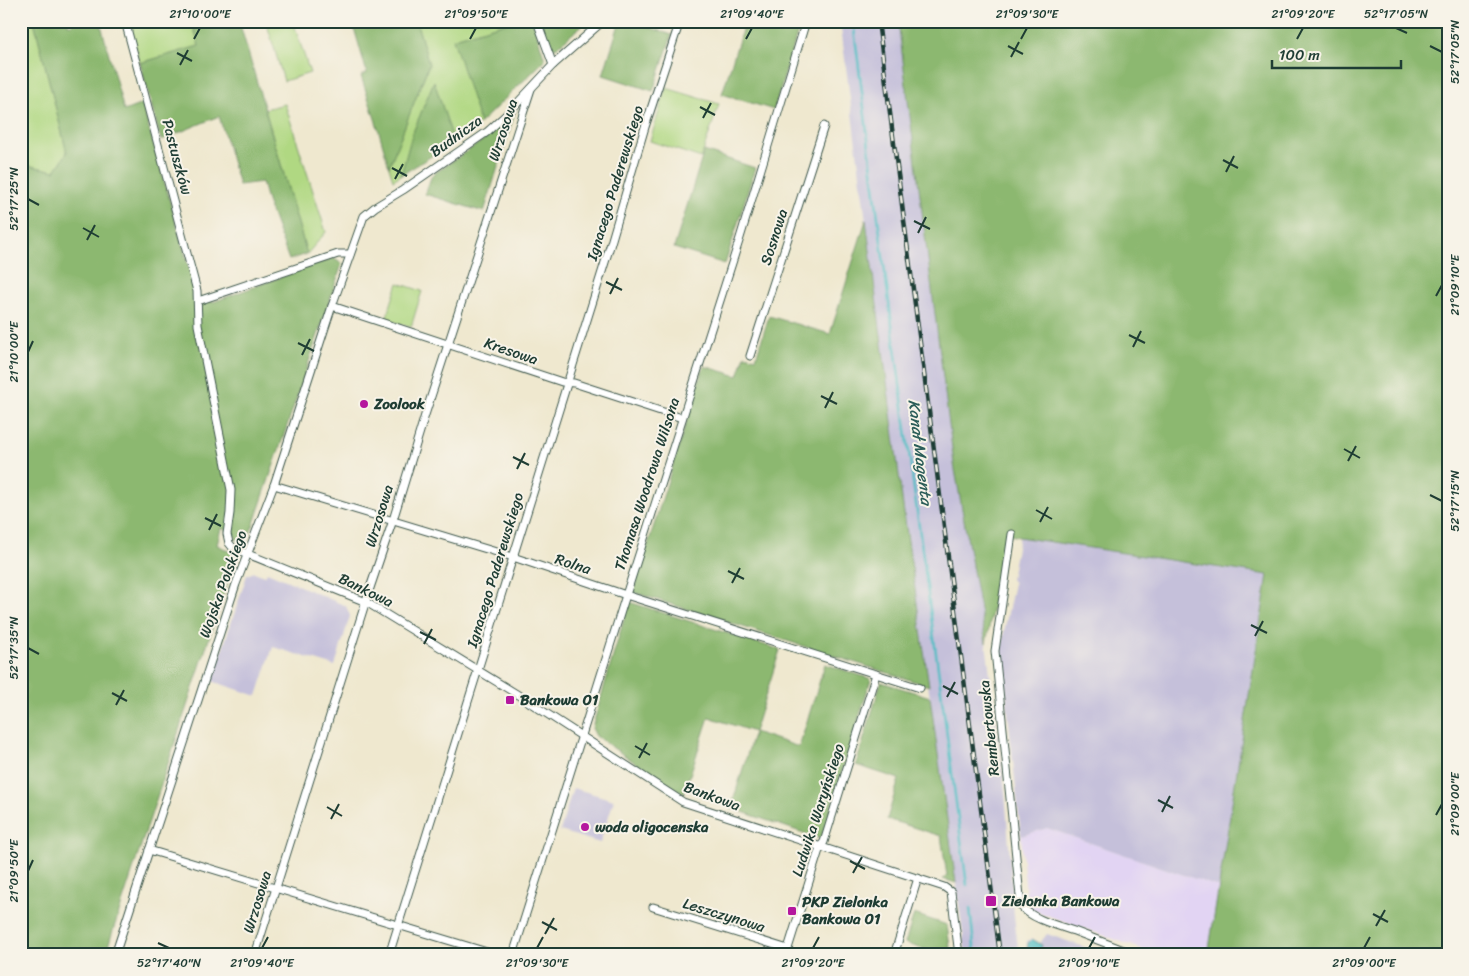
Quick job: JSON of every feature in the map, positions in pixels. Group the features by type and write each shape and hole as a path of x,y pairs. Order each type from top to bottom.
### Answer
{"street":[{"name":"Pastuszków","path":"126,21 198,291 198,325 231,490 227,538 234,548 247,554"},
{"path":"537,21 553,64"},
{"name":"Budnicza","path":"361,223 364,216 375,207 487,132 509,112 553,64 603,21"},
{"name":"Ignacego Paderewskiego","path":"389,955 680,21"},
{"name":"Thomasa Woodrowa Wilsona","path":"514,955 740,238 806,21"},
{"name":"Wrzosowa","path":"255,955 366,602 394,520 416,443 532,86"},
{"name":"Sosnowa","path":"750,356 824,126"},
{"name":"Wojska Polskiego","path":"115,955 247,554 274,485 361,223"},
{"path":"198,301 338,254 350,254"},
{"name":"Kresowa","path":"332,306 562,382 574,384 682,418"},
{"name":"Rolna","path":"274,485 513,557 626,596 920,688"},
{"name":"Rembertowska","path":"1012,534 995,651 1021,906 1032,915 1136,955"},
{"name":"Bankowa","path":"247,554 366,602 478,670 683,802 944,887 951,892 959,955"},
{"name":"Ludwika Waryńskiego","path":"787,952 820,847 824,842 876,674"},
{"path":"149,850 497,955"},
{"path":"894,955 918,878"},
{"name":"Leszczynowa","path":"653,907 787,952"}],"shaded area":[{"path":"840,21 898,21 954,464 986,643 1005,791 1014,916 1019,955 966,955 903,506"},
{"path":"1019,537 1268,575 1219,887 1047,828 1021,836 1001,647 1014,583 1011,579"},
{"path":"254,572 265,576 267,572 346,606 350,616 335,666 273,647 257,696 212,681 247,575"},
{"path":"573,788 614,800 600,843 560,831"},
{"path":"1047,828 1219,887 1208,955 1158,955 1027,908 1021,836"},
{"path":"1047,934 1107,955 1032,955 1026,953 1027,941 1032,938 1040,943"}],"green space":[{"path":"21,21 34,21 67,153 55,171 21,164"},
{"path":"34,21 65,21 71,26 73,21 100,21 124,111 142,104 197,296 213,302 333,258 342,264 247,540 239,542 232,533 221,528 217,545 236,554 236,557 105,955 21,955 21,164 55,171 67,153"},
{"path":"144,21 192,21 199,46 140,63 130,25"},
{"path":"192,21 239,21 307,254 289,260 262,182 239,185 219,116 161,140 140,63 199,46"},
{"path":"266,21 293,21 310,73 284,81"},
{"path":"352,21 416,21 429,64 389,167 361,76 367,73"},
{"path":"416,21 512,21 454,39 480,123 454,142 434,82 412,135 401,175 393,180 389,167 429,64"},
{"path":"512,21 533,21 545,60 480,123 453,39"},
{"path":"541,21 587,21 556,48 549,46"},
{"path":"620,21 631,21 672,35 653,91 603,75"},
{"path":"745,21 801,21 774,110 722,94"},
{"path":"898,21 1448,21 1448,955 1208,955 1268,575 1007,534 986,643 954,464"},
{"path":"434,81 454,142 401,175 412,135"},
{"path":"666,88 719,104 701,158 650,141"},
{"path":"285,104 326,232 307,254 265,109"},
{"path":"515,112 484,212 425,194 432,175 485,139"},
{"path":"704,151 755,168 725,264 674,248"},
{"path":"866,220 903,506 929,686 633,592 704,366 738,376 745,355 756,358 769,316 830,334"},
{"path":"398,283 422,291 411,327 386,319"},
{"path":"629,602 780,650 754,732 709,717 684,793 663,782 596,736 592,728"},
{"path":"825,664 871,679 821,839 731,808 754,732 799,747"},
{"path":"881,682 930,697 956,883 943,879 947,876 941,836 887,819 899,779 856,765"},
{"path":"914,914 947,925 951,955 940,955 905,943"}],"water":[{"path":"1032,939 1042,945 1039,955 1027,952 1028,943"}],"waterway":[{"name":"Kanał Magenta","path":"853,21 967,885"},
{"name":"Kanał Magenta","path":"970,908 975,955"}],"railway":[{"path":"878,21 1000,955"}],"place":[{"name":"Zoolook","path":"364,404"},
{"name":"Bankowa 01","path":"510,700"},
{"name":"woda oligocenska","path":"585,827"},
{"name":"Zielonka Bankowa","path":"991,901"},
{"name":"PKP Zielonka Bankowa 01","path":"792,911"}]}
